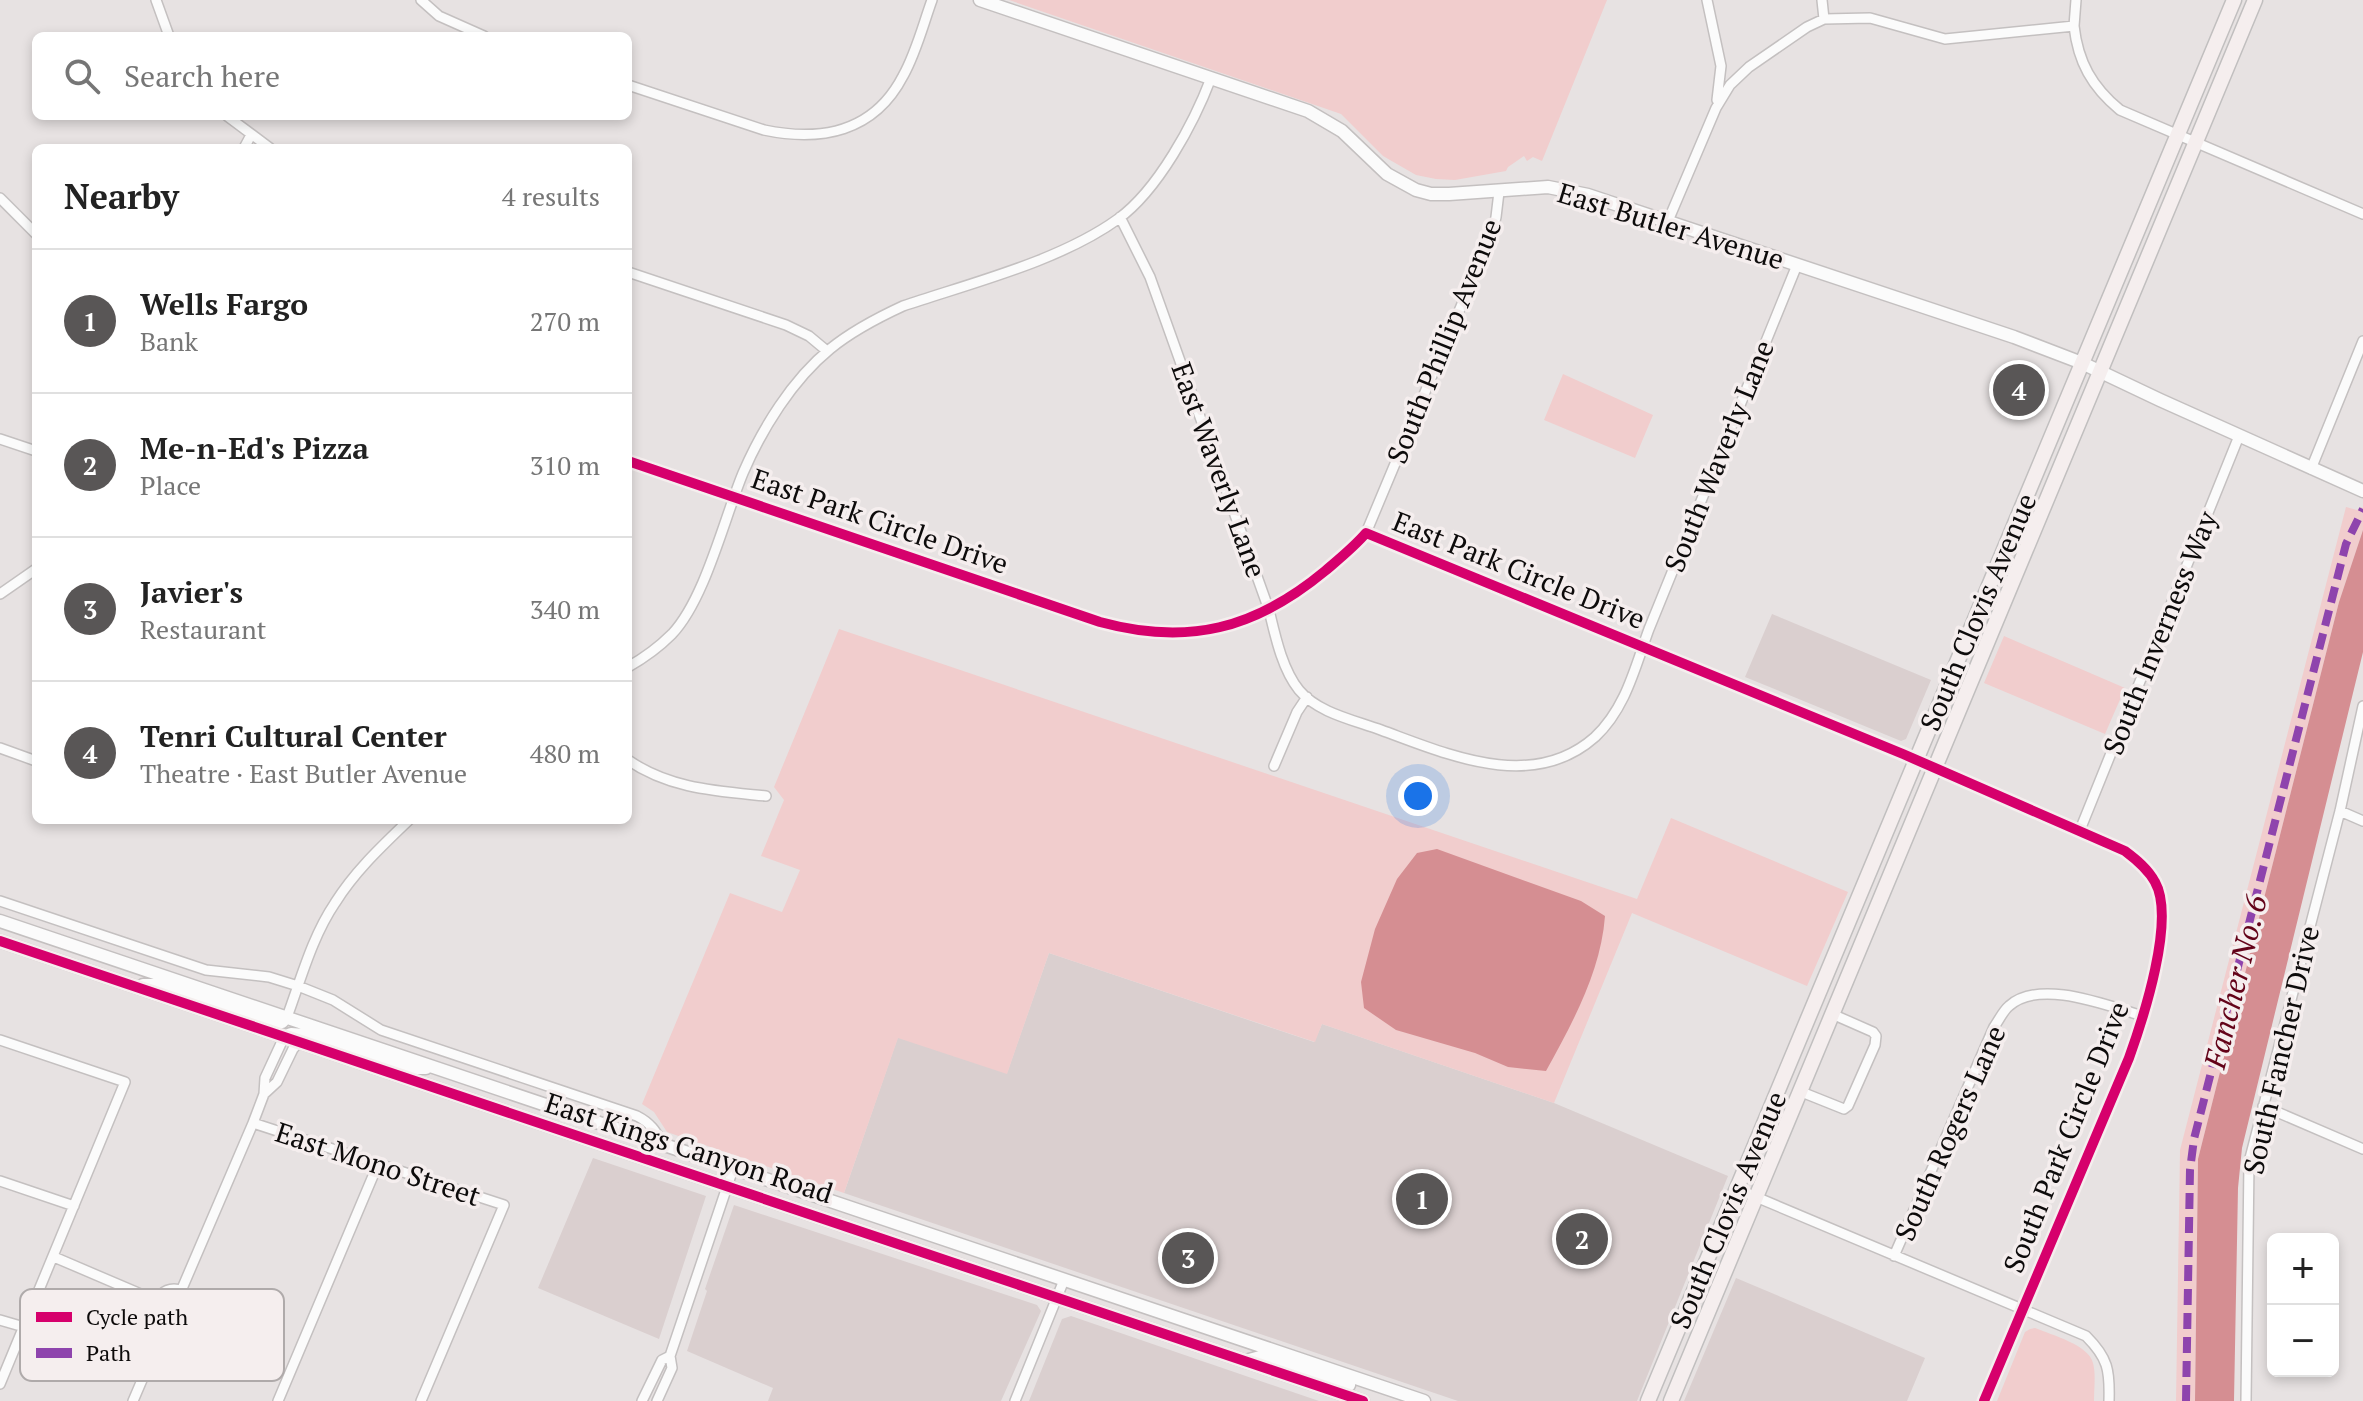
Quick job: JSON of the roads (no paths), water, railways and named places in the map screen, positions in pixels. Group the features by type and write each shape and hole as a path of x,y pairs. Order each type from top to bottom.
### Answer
{"main road":[{"name":"East Butler Avenue","path":"980,0 1323,118 1351,138 1387,174 1416,190 1431,194 1499,192 1534,187 1572,191 1668,221 2014,337 2082,363 2363,491"},
{"name":"South Clovis Avenue","path":"1648,1401 2234,0"},
{"name":"South Clovis Avenue","path":"1671,1401 2255,0"},
{"name":"East Kings Canyon Road","path":"0,921 1424,1401"},
{"name":"East Kings Canyon Road","path":"0,941 1363,1401"},
{"path":"128,984 158,985 272,1023 282,1022 287,1017"},
{"path":"284,1037 304,1035 406,1068 436,1069"},
{"path":"1247,1361 1260,1357 1353,1387 1363,1381"}],"street":[{"path":"156,0 168,32"},
{"path":"421,0 439,16 475,32"},
{"path":"632,86 787,135 808,136 846,129 880,108 890,97 911,61 932,0"},
{"path":"1707,0 1721,66 1716,108"},
{"path":"1822,0 1824,19"},
{"path":"2076,0 2076,48 2083,68 2093,85 2120,110 2363,214"},
{"path":"1668,221 1716,108 1730,85 1749,67 1807,27 1824,19 1870,18 1945,39 2074,26"},
{"path":"632,664 673,633 687,613 754,451 797,383 827,351 858,329 903,306 1066,249 1120,217 1144,194 1182,139 1211,78"},
{"path":"232,120 264,144"},
{"path":"246,144 251,135"},
{"name":"South Phillip Avenue","path":"1366,533 1493,230 1499,192"},
{"path":"0,198 32,230"},
{"name":"East Waverly Lane","path":"1120,217 1150,277 1291,676 1307,697"},
{"name":"South Waverly Lane","path":"1644,648 1649,629 1797,265"},
{"path":"632,273 786,325 809,336 827,351"},
{"path":"2311,469 2363,341"},
{"name":"South Inverness Way","path":"2080,830 2239,436"},
{"path":"0,439 32,450"},
{"name":"East Park Circle Drive","path":"632,462 1100,622 1161,634 1186,633 1236,623 1269,610 1302,589 1366,533 2080,830 2125,851 2141,863 2157,884"},
{"path":"0,594 32,572"},
{"path":"1274,766 1297,712 1307,697 1331,712 1457,758 1507,767 1531,765 1566,755 1594,738 1606,724 1627,693 1644,648"},
{"name":"South Fancher Drive","path":"2246,1401 2249,1162 2340,811 2363,706"},
{"path":"0,748 32,760"},
{"path":"632,762 653,775 682,786 766,796"},
{"path":"2340,811 2363,821"},
{"path":"287,1017 333,905 357,873 405,824"},
{"name":"South Park Circle Drive","path":"1984,1401 2129,1058 2143,1016 2163,931 2163,907 2157,884"},
{"name":"East Kings Canyon Road","path":"0,901 206,970 269,977 298,986 333,1000 381,1030 637,1116 655,1129 664,1146"},
{"name":"South Rogers Lane","path":"1894,1256 1994,1027 2009,1006 2030,996 2053,994 2143,1016"},
{"path":"1799,1091 1844,1109 1875,1045 1873,1032 1832,1014"},
{"path":"182,1289 253,1123 264,1094 265,1078 284,1037"},
{"path":"0,1040 125,1082 40,1289"},
{"path":"264,1094 277,1082 298,1043"},
{"path":"2263,1106 2363,1149"},
{"name":"East Mono Street","path":"253,1123 504,1205 421,1401"},
{"path":"278,1401 378,1164"},
{"path":"657,1401 672,1368 670,1356 733,1169"},
{"path":"0,1181 74,1206"},
{"path":"1737,1189 2086,1336 2102,1352 2110,1374 2109,1401"},
{"path":"54,1257 129,1289"},
{"path":"1015,1401 1064,1280"},
{"path":"0,1320 20,1326"},
{"path":"0,1384 20,1336"},
{"path":"642,1401 662,1360 670,1356"},
{"path":"133,1401 142,1381"}],"place":[{"name":"Tenri Cultural Center","path":"2019,390"},
{"name":"Wells Fargo","path":"1422,1199"},
{"name":"Me-n-Ed's Pizza","path":"1582,1239"},
{"name":"Javier's","path":"1188,1258"}],"water label":[{"name":"Fancher No. 6","path":"2236,982"}]}
